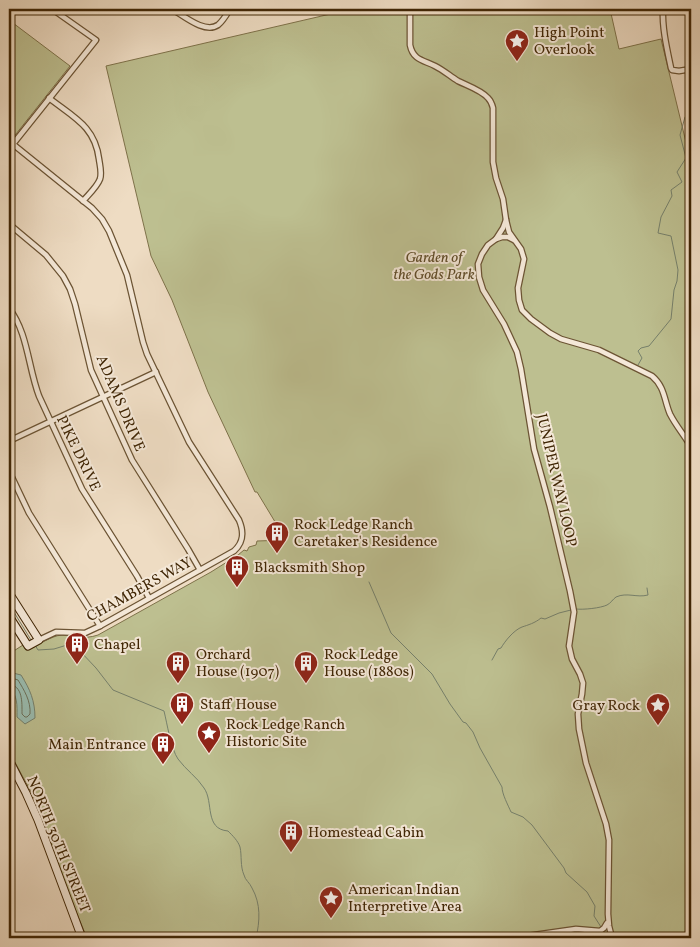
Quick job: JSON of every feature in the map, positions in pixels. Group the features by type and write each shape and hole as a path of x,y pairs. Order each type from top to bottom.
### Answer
{"main road":[{"path":"9,593 39,640 28,646 9,616"},
{"name":"NORTH 30TH STREET","path":"9,760 29,798 82,938"}],"street":[{"path":"9,149 11,143 96,40 52,9"},
{"path":"172,9 206,28 220,24 230,9"},
{"path":"410,9 410,45 415,56 486,95 492,103 493,162 496,178 504,204 509,232 521,249 524,259 518,288 518,300 522,310 550,334 599,350 652,376 662,388 670,414 691,447"},
{"path":"662,9 666,45 672,70 691,69"},
{"path":"49,98 86,127 92,135 96,146 101,172 100,178 96,186 83,201"},
{"path":"11,143 92,208 102,219 123,262 130,283 145,348 189,442 239,520 242,539 248,540"},
{"name":"JUNIPER WAY LOOP","path":"506,220 496,238 482,254 478,264 479,277 483,290 504,324 517,352 535,455 550,507 570,591 574,612 569,646 572,659 583,683 578,714 579,729 586,763 606,824 609,840 608,919 612,938"},
{"name":"ADAMS DRIVE","path":"9,224 46,255 63,276 75,304 89,362 104,397 139,472 167,514 200,570"},
{"path":"496,238 508,237 514,240"},
{"name":"PIKE DRIVE","path":"9,308 21,331 36,389 50,422 86,496 149,598"},
{"path":"9,441 156,372"},
{"path":"9,470 32,519 100,626"},
{"name":"CHAMBERS WAY","path":"39,640 56,632 85,633 100,626 234,551 242,539"},
{"path":"513,938 576,929 602,930 606,926 608,919"},
{"path":"592,930 605,938"}],"green space":[{"name":"Garden of the Gods Park","path":"352,9 610,9 619,49 661,39 691,163 691,938 87,938 68,892 39,807 9,751 9,654 23,645 26,650 29,650 49,639 62,635 84,637 98,635 211,572 244,550 247,551 249,547 256,545 257,541 286,540 257,492 255,492 208,392 172,300 151,256 106,66"},
{"path":"9,20 70,66 12,139 9,136"}],"water":[{"path":"9,672 21,675 31,695 35,718 25,724 17,717 15,697 9,687"}],"waterway":[{"path":"638,365 642,358 638,351 649,346 671,319 678,270 671,236 658,233 661,217 672,196 671,190 682,182 677,172 686,158 680,135 685,117 691,110"},
{"path":"369,582 391,633 432,674 450,704 473,732 502,787 511,812 523,817 532,825 566,873 587,892 595,906 594,916 601,927"},
{"path":"576,609 604,606 620,596 648,595 647,588"},
{"path":"9,604 31,640"},
{"path":"492,660 498,649 519,628 534,623 541,618 545,619 571,610"},
{"path":"35,645 38,650 54,649 67,645 79,650 113,690 164,711 171,743 176,755 184,767 204,788 209,800 212,820 220,829 228,831 239,845 243,872 257,900 259,919 256,938"}],"place":[{"name":"High Point Overlook","path":"517,62"},
{"name":"Rock Ledge Ranch Caretaker's Residence","path":"277,554"},
{"name":"Blacksmith Shop","path":"237,588"},
{"name":"Chapel","path":"77,665"},
{"name":"Orchard House (1907)","path":"178,684"},
{"name":"Rock Ledge House (1880s)","path":"306,684"},
{"name":"Staff House","path":"182,725"},
{"name":"Gray Rock","path":"658,726"},
{"name":"Rock Ledge Ranch Historic Site","path":"209,754"},
{"name":"Main Entrance","path":"163,765"},
{"name":"Homestead Cabin","path":"291,853"},
{"name":"American Indian Interpretive Area","path":"331,919"}]}
